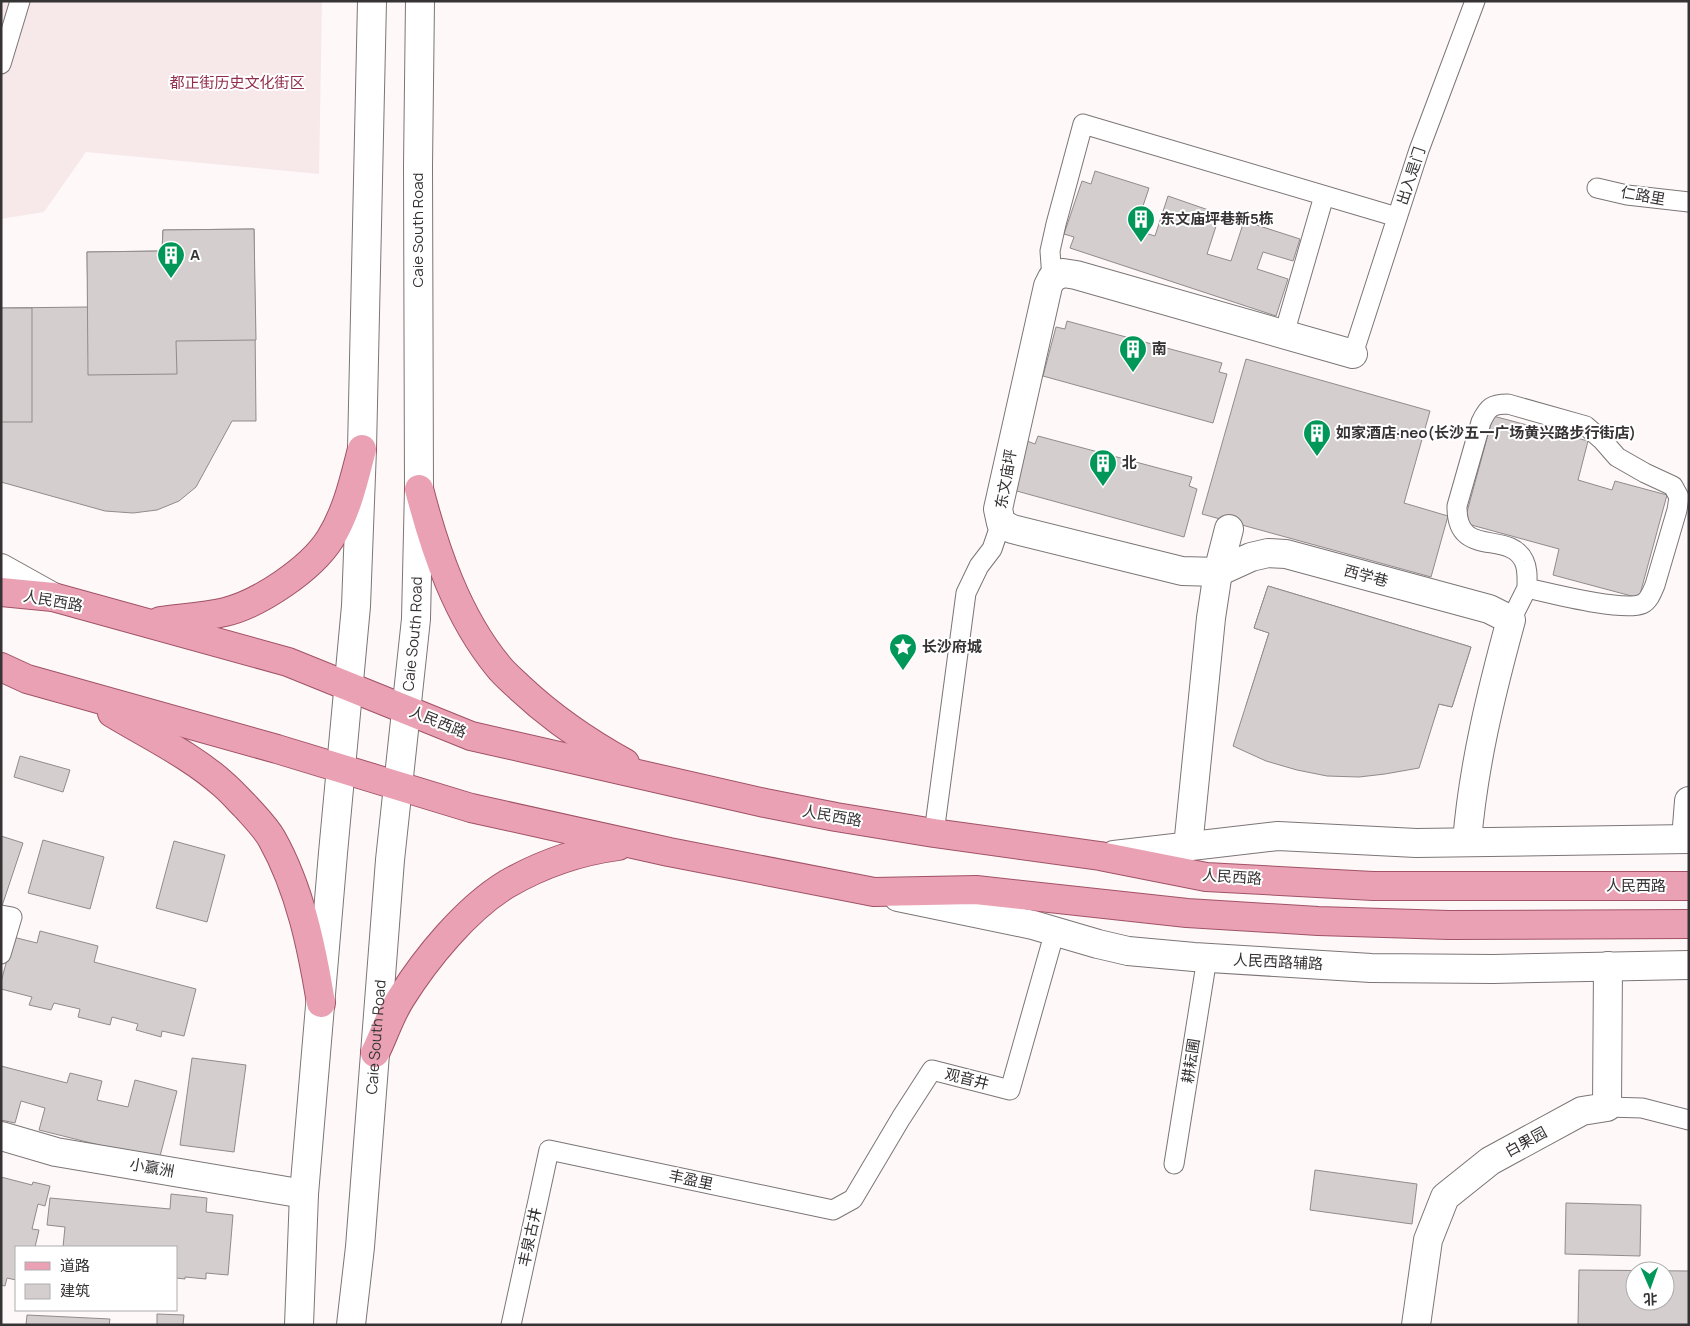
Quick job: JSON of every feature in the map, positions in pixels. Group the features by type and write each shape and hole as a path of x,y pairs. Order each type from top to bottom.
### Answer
{"main road":[{"path":"147,623 225,612 252,602 279,587 310,562 329,540 345,510 362,449"},
{"path":"420,490 429,527 461,608 476,636 498,667 562,724 600,750 655,779"},
{"name":"人民西路","path":"1,592 53,597 288,662 471,736 773,805 934,833 1100,856 1206,877 1354,885 1689,886"},
{"path":"1,667 14,679 81,695 340,768 471,808 631,844 874,892 976,890 1187,913 1318,921 1449,925 1689,924"},
{"path":"81,695 195,763 224,785 272,838 286,868 302,913 312,953 321,1003"},
{"path":"376,1053 400,999 433,951 474,910 506,885 544,867 574,855 631,844"}],"street":[{"path":"299,1325 304,1194 340,768 356,606 362,449 372,1"},
{"name":"Caie South Road","path":"352,1325 376,1053 390,860 416,619 420,490 418,166 420,1"},
{"path":"1052,278 1063,273 1076,275 1353,354"},
{"name":"东文庙坪","path":"1001,522 998,509 1048,286 1052,278"},
{"name":"西学巷","path":"1001,522 1012,529 1182,571 1218,572 1251,557 1268,553 1286,554 1489,609 1511,620"},
{"path":"1188,847 1211,618 1218,572 1229,529"},
{"path":"1,568 53,597"},
{"path":"1467,842 1475,777 1492,691 1511,620"},
{"path":"1100,856 1136,854 1278,836 1416,843 1687,839 1689,801"},
{"name":"人民西路辅路","path":"874,892 1033,925 1128,951 1371,968 1493,969 1689,965"},
{"path":"1607,1107 1608,966"},
{"name":"白果园","path":"1416,1325 1428,1240 1445,1197 1490,1161 1582,1111 1607,1107"},
{"name":"小赢洲","path":"1,1136 56,1152 304,1194"}],"lane":[{"path":"1,64 20,1"},
{"name":"出入是门","path":"1353,354 1419,150 1475,1"},
{"name":"东文庙坪","path":"1052,278 1050,251 1083,124 1324,196"},
{"name":"仁路里","path":"1597,188 1627,195 1689,202"},
{"path":"1284,334 1324,196 1397,217"},
{"path":"1511,620 1527,588 1524,560 1514,549 1473,538 1462,531 1457,519 1458,506 1481,422 1486,412 1495,404 1508,404 1586,426 1617,457 1673,486 1679,497 1655,585 1651,596 1643,604 1628,605 1587,601 1527,588"},
{"name":"东文庙坪","path":"934,833 966,593 979,566 992,548 1001,522"},
{"path":"1,915 12,917 1,954"},
{"name":"观音井","path":"833,1210 853,1199 932,1070 1010,1090 1054,931"},
{"name":"耕耘圃","path":"1174,1164 1207,958"},
{"path":"1607,1107 1642,1108 1689,1120"},
{"name":"丰盈里","path":"549,1150 833,1210"},
{"name":"丰泉古井","path":"511,1325 549,1150"}],"shaded area":[{"name":"都正街历史文化街区","path":"1,1 322,1 319,174 86,152 44,212 1,219"}],"building":[{"name":"东文庙坪巷新5栋","path":"1095,171 1149,188 1135,230 1155,236 1168,196 1220,214 1207,254 1231,261 1244,221 1300,239 1293,261 1263,252 1257,269 1288,279 1276,316 1070,248 1074,237 1064,234 1082,181 1091,184"},
{"path":"254,229 256,421 232,421 196,487 179,501 157,510 133,513 105,511 1,482 1,308 88,307 87,252 162,251 163,230"},
{"name":"A","path":"254,229 256,340 176,341 177,374 88,375 87,252 162,251 163,230"},
{"path":"1,308 32,308 32,422 1,422"},
{"name":"南","path":"1067,321 1222,363 1219,372 1227,374 1213,423 1043,376 1056,327 1065,329"},
{"name":"如家酒店·neo(长沙五一广场黄兴路步行街店)","path":"1246,359 1430,411 1404,503 1448,516 1431,577 1202,514"},
{"path":"1493,416 1588,441 1578,480 1612,490 1615,481 1667,495 1639,598 1553,575 1559,549 1464,523"},
{"name":"北","path":"1038,436 1192,477 1189,486 1197,489 1184,537 1013,490 1027,441 1035,444"},
{"path":"1268,586 1471,647 1452,707 1439,704 1434,719 1403,707 1399,716 1376,708 1373,717 1352,710 1349,719 1326,710 1322,721 1298,712 1295,721 1246,706 1269,633 1254,628"},
{"path":"1268,586 1471,647 1452,707 1439,704 1419,768 1359,777 1327,776 1266,761 1233,746 1269,633 1254,628"},
{"path":"20,756 70,770 63,792 14,777"},
{"path":"1,836 23,843 2,906 1,906"},
{"path":"43,840 104,857 90,909 28,893"},
{"path":"174,841 225,855 207,922 156,908"},
{"path":"40,931 98,946 94,962 196,989 184,1036 162,1031 161,1037 136,1030 138,1024 112,1017 110,1025 78,1017 80,1009 54,1003 51,1010 29,1005 32,997 1,989 1,982 13,937 37,943"},
{"path":"192,1058 246,1065 234,1152 180,1145"},
{"path":"1,1066 67,1083 70,1073 102,1081 97,1100 128,1107 135,1080 177,1091 159,1160 39,1130 45,1108 21,1101 15,1123 1,1120"},
{"path":"1315,1170 1417,1184 1412,1224 1310,1210"},
{"path":"1,1177 32,1185 33,1182 50,1186 45,1206 38,1204 32,1229 39,1230 35,1246 15,1246 15,1280 7,1278 5,1286 1,1285"},
{"path":"171,1194 207,1198 206,1212 233,1215 228,1275 206,1273 206,1279 178,1278 178,1246 63,1246 65,1227 47,1225 50,1198 170,1209"},
{"path":"1566,1203 1641,1205 1640,1256 1565,1254"},
{"path":"1579,1270 1625,1270 1625,1311 1675,1311 1675,1271 1689,1271 1689,1325 1578,1325"},
{"path":"157,1314 184,1315 183,1325 157,1325"},
{"path":"27,1315 110,1319 109,1325 26,1325"}],"place":[{"name":"东文庙坪巷新5栋","path":"1141,243"},
{"name":"A","path":"171,279"},
{"name":"南","path":"1133,373"},
{"name":"如家酒店·neo(长沙五一广场黄兴路步行街店)","path":"1317,457"},
{"name":"北","path":"1103,487"},
{"name":"长沙府城","path":"903,671"}]}
